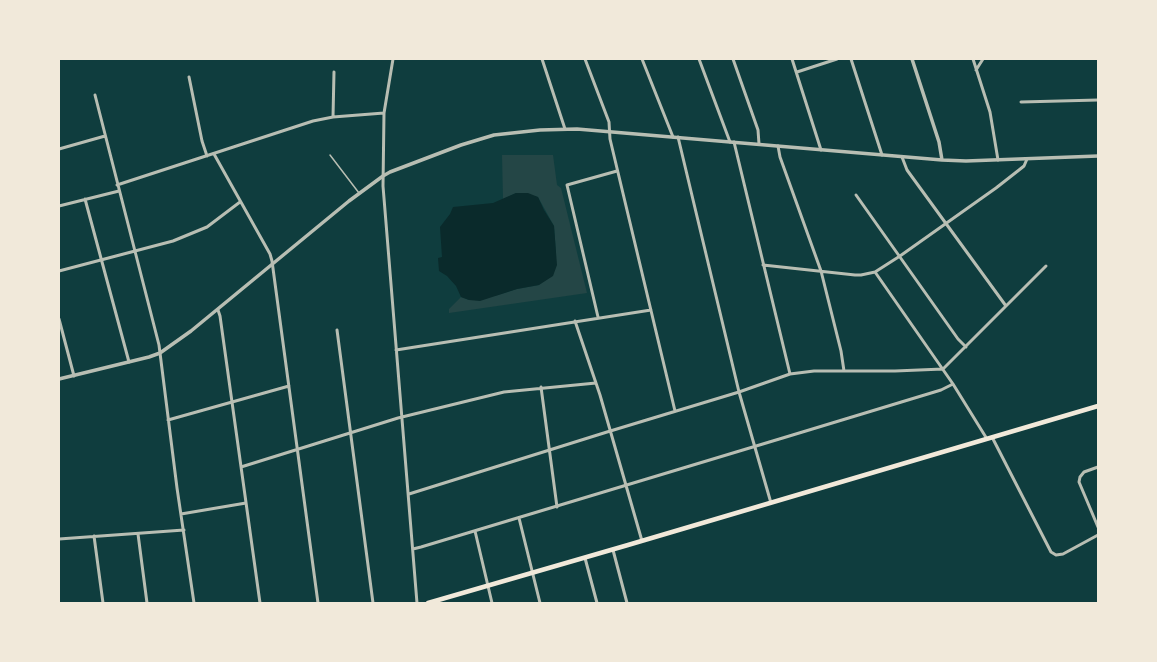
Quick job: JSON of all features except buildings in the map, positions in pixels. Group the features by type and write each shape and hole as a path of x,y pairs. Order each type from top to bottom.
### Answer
{"main road":[{"path":"428,603 613,550 1098,406"}],"street":[{"path":"393,59 384,113 382,164 384,204 418,603"},
{"path":"542,59 565,128"},
{"path":"585,59 607,116 610,139 617,170 675,412"},
{"path":"642,59 673,136"},
{"path":"699,59 732,142 790,374"},
{"path":"733,59 758,130 759,144"},
{"path":"792,59 821,150"},
{"path":"797,72 837,59"},
{"path":"851,59 882,155"},
{"path":"912,59 939,142 942,160"},
{"path":"973,59 990,112 998,160"},
{"path":"976,70 983,59"},
{"path":"333,117 334,72"},
{"path":"189,77 202,141 207,156"},
{"path":"95,95 160,353 194,603"},
{"path":"1021,102 1098,100"},
{"path":"117,185 313,122 333,117 384,113"},
{"path":"59,379 160,353 218,310 359,193 383,176 461,145 494,135 521,131 565,128 673,136 902,157 966,161 1098,156"},
{"path":"59,149 105,136"},
{"path":"678,137 739,392 771,503"},
{"path":"778,146 780,157 820,271 841,351 844,371"},
{"path":"214,154 270,254 273,265 318,603"},
{"path":"902,157 907,170 1006,306"},
{"path":"763,265 861,275 875,272 946,224 1019,170 1024,166 1026,159"},
{"path":"598,317 568,185 617,170"},
{"path":"59,206 119,191"},
{"path":"856,195 958,339 966,347"},
{"path":"85,199 129,362"},
{"path":"59,271 164,244 202,229 240,202"},
{"path":"409,494 739,392 790,374 814,371 895,372 943,369 1046,266"},
{"path":"875,272 989,438 1051,552 1063,554 1098,535"},
{"path":"218,310 233,402 260,603"},
{"path":"396,350 598,317 651,310"},
{"path":"59,319 74,376"},
{"path":"575,321 596,383 642,541"},
{"path":"337,330 373,603"},
{"path":"241,467 402,417 504,392 541,387 596,383"},
{"path":"413,549 475,532 755,447 941,390 953,384"},
{"path":"168,420 289,386"},
{"path":"541,387 557,507"},
{"path":"1098,467 1084,472 1080,477 1079,482 1080,488 1098,527"},
{"path":"181,514 246,503"},
{"path":"518,518 540,603"},
{"path":"59,539 184,530"},
{"path":"475,532 492,603"},
{"path":"138,534 147,603"},
{"path":"94,536 103,603"},
{"path":"613,550 627,603"},
{"path":"585,558 597,603"}],"lane":[{"path":"330,155 359,193"}],"shaded area":[{"path":"502,155 553,155 557,185 561,188 587,293 449,313 449,309 461,297 469,300 539,285 556,253 554,226 538,197 516,193 503,199"},
{"path":"516,193 528,193 538,197 554,226 557,265 553,276 539,285 517,289 480,301 469,300 461,297 456,286 447,276 439,271 438,258 442,257 440,227 450,214 453,207 493,203"}]}
